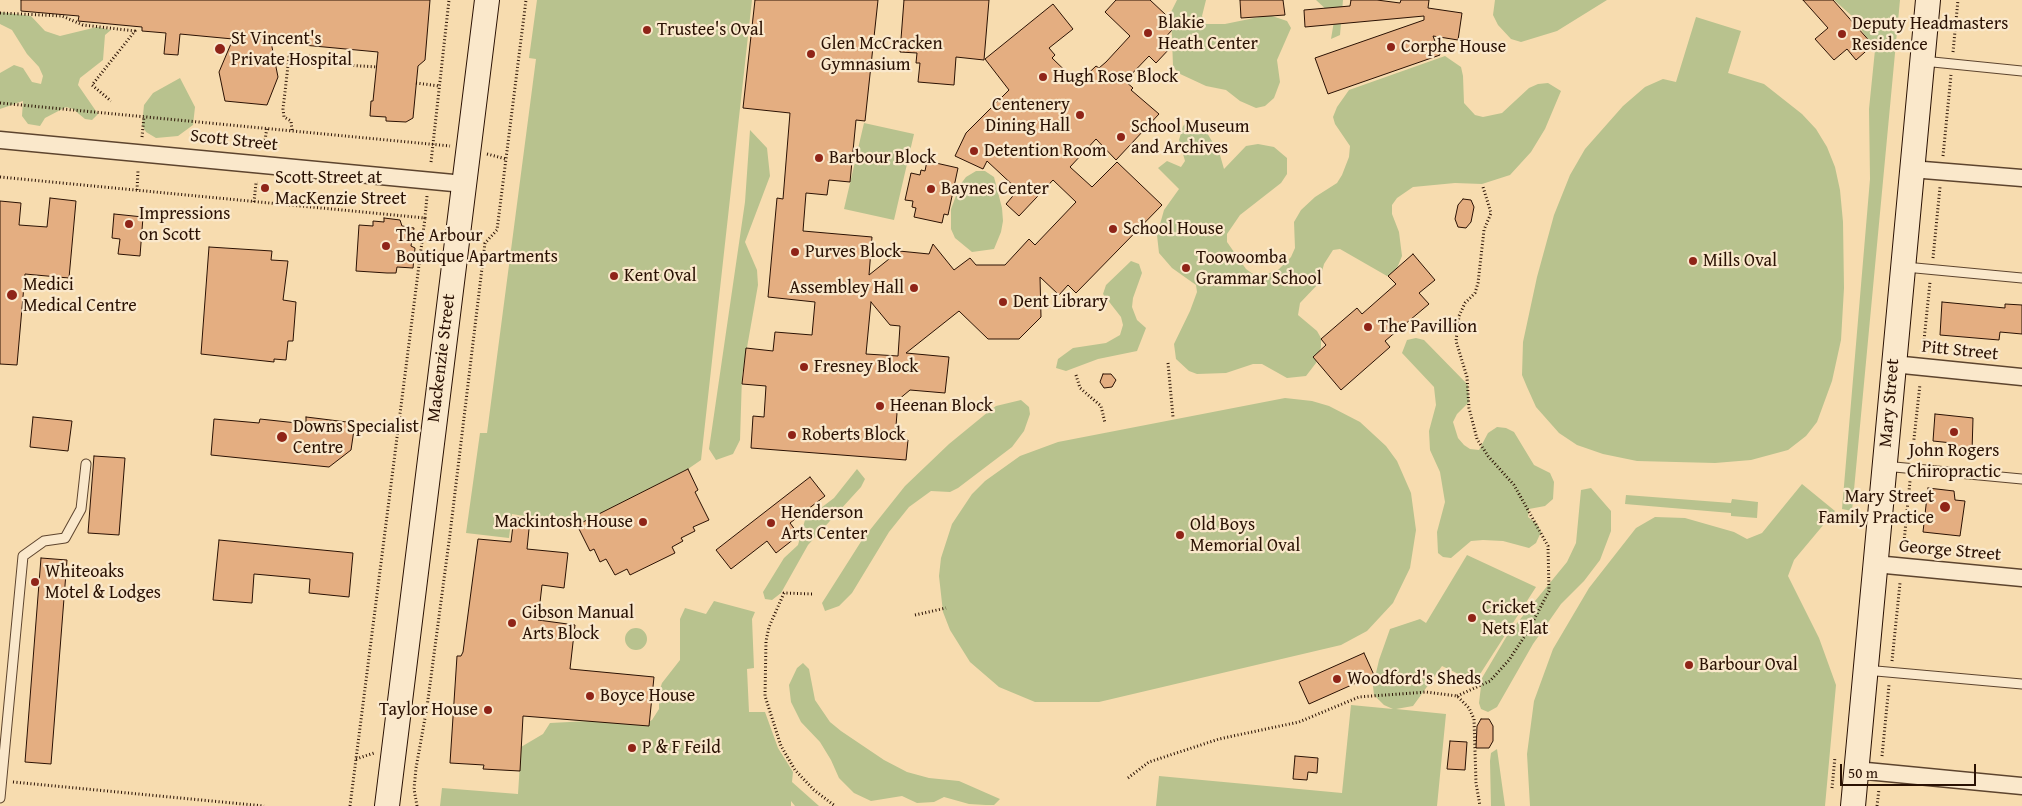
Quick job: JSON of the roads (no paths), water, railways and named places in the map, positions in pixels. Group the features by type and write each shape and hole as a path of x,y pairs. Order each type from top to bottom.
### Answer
{"main road":[{"name":"Mackenzie Street","path":"387,806 487,0"},
{"name":"Mary Street","path":"1853,806 1928,0"}],"street":[{"name":"Scott Street","path":"0,140 464,184"},
{"path":"1911,169 2022,178"},
{"name":"Pitt Street","path":"1893,364 2022,377"},
{"name":"George Street","path":"1875,564 2022,578"},
{"path":"1856,770 2022,786"}],"lane":[{"path":"1921,61 2022,71"},
{"path":"1902,267 2022,278"},
{"path":"0,798 23,556 44,541 65,538 81,509 86,464"},
{"path":"1884,466 2022,479"},
{"path":"1865,670 2022,684"}],"place":[{"name":"Trustee's Oval","path":"647,30"},
{"name":"Blakie Heath Center","path":"1148,33"},
{"name":"Deputy Headmasters Residence","path":"1842,34"},
{"name":"Corphe House","path":"1391,47"},
{"name":"St Vincent's Private Hospital","path":"220,49"},
{"name":"Glen McCracken Gymnasium","path":"811,54"},
{"name":"Hugh Rose Block","path":"1043,77"},
{"name":"Centenery Dining Hall","path":"1080,115"},
{"name":"School Museum and Archives","path":"1121,137"},
{"name":"Detention Room","path":"974,151"},
{"name":"Barbour Block","path":"819,158"},
{"name":"Scott Street at MacKenzie Street","path":"265,188"},
{"name":"Baynes Center","path":"931,189"},
{"name":"Impressions on Scott","path":"129,224"},
{"name":"School House","path":"1113,229"},
{"name":"The Arbour Boutique Apartments","path":"386,246"},
{"name":"Purves Block","path":"795,252"},
{"name":"Mills Oval","path":"1693,261"},
{"name":"Toowoomba Grammar School","path":"1186,268"},
{"name":"Kent Oval","path":"614,276"},
{"name":"Assembley Hall","path":"914,288"},
{"name":"Medici Medical Centre","path":"12,295"},
{"name":"Dent Library","path":"1003,302"},
{"name":"The Pavillion","path":"1368,327"},
{"name":"Fresney Block","path":"804,367"},
{"name":"Heenan Block","path":"880,406"},
{"name":"John Rogers Chiropractic","path":"1954,432"},
{"name":"Roberts Block","path":"792,435"},
{"name":"Downs Specialist Centre","path":"282,437"},
{"name":"Mary Street Family Practice","path":"1945,507"},
{"name":"Mackintosh House","path":"643,522"},
{"name":"Henderson Arts Center","path":"771,523"},
{"name":"Old Boys Memorial Oval","path":"1180,535"},
{"name":"Whiteoaks Motel & Lodges","path":"35,582"},
{"name":"Cricket Nets Flat","path":"1472,618"},
{"name":"Gibson Manual Arts Block","path":"512,623"},
{"name":"Barbour Oval","path":"1689,665"},
{"name":"Woodford's Sheds","path":"1337,679"},
{"name":"Boyce House","path":"590,696"},
{"name":"Taylor House","path":"488,710"},
{"name":"P & F Feild","path":"632,748"}]}
